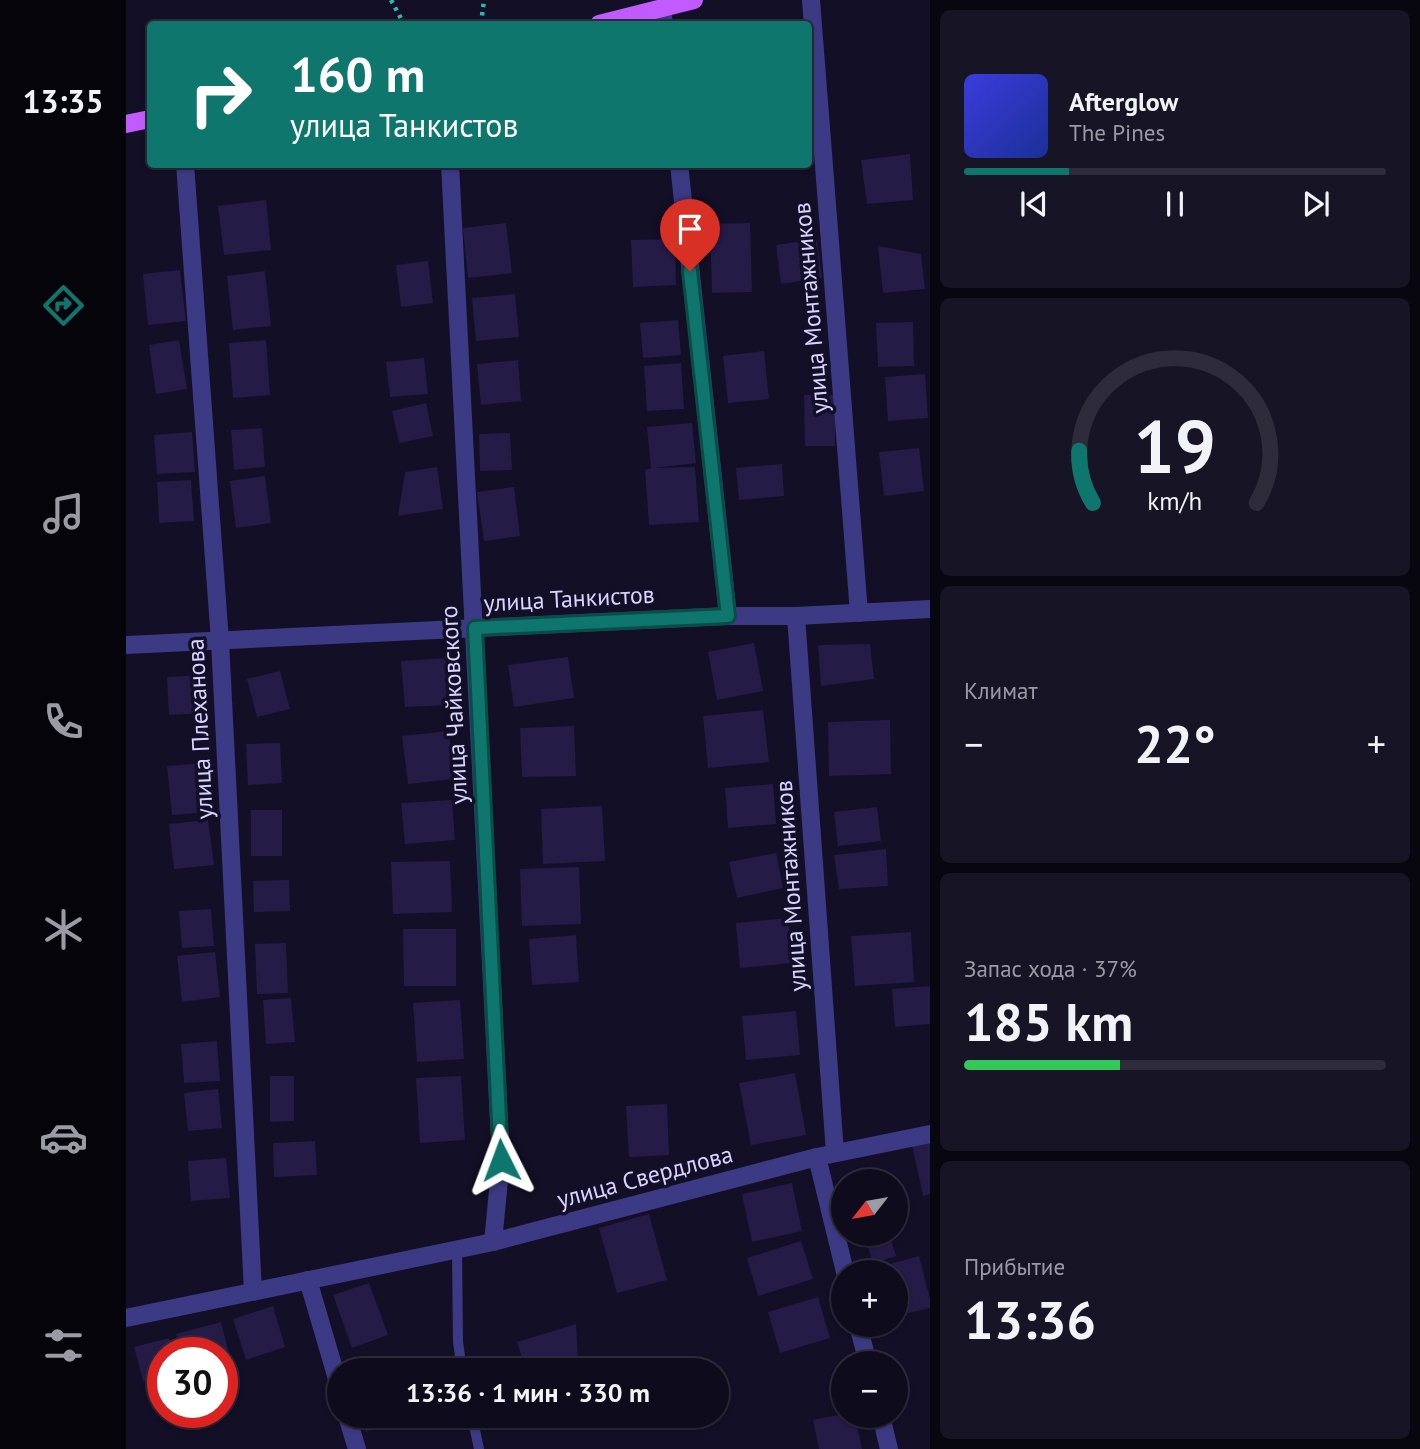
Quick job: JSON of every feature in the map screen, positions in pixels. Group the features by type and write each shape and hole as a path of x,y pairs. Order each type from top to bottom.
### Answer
{"main road":[{"path":"626,21 663,17 694,0"},
{"path":"126,124 147,120"}],"street":[{"name":"улица Монтажников","path":"811,0 859,613"},
{"name":"улица Плеханова","path":"185,168 220,641 253,1292"},
{"name":"улица Чайковского","path":"450,168 501,1160 493,1242"},
{"path":"679,168 728,616"},
{"name":"улица Танкистов","path":"126,645 930,609"},
{"name":"улица Монтажников","path":"796,616 835,1153"},
{"name":"улица Свердлова","path":"126,1318 493,1242 817,1157 930,1134"},
{"path":"817,1157 842,1260"},
{"path":"309,1280 331,1358"},
{"path":"351,1428 357,1449"},
{"path":"884,1428 890,1449"}],"lane":[{"path":"457,1250 460,1358"},
{"path":"475,1428 479,1449"}],"path":[{"path":"391,0 402,21"},
{"path":"481,21 484,0"}],"building":[{"path":"812,100 813,100 820,150 812,151"},
{"path":"910,154 913,200 867,204 861,160"},
{"path":"266,200 271,250 224,255 218,206"},
{"path":"506,223 512,273 468,278 463,228"},
{"path":"750,223 752,292 712,293 710,224"},
{"path":"675,239 676,285 633,287 631,240"},
{"path":"817,239 822,278 781,284 776,245"},
{"path":"878,246 921,254 925,289 883,293"},
{"path":"428,261 433,303 401,307 396,265"},
{"path":"180,270 186,321 148,325 143,274"},
{"path":"265,271 271,326 233,330 227,276"},
{"path":"515,294 519,337 476,341 472,298"},
{"path":"678,320 681,355 643,358 640,323"},
{"path":"913,322 914,366 878,367 876,323"},
{"path":"179,340 187,389 156,394 149,345"},
{"path":"266,340 270,395 233,398 229,343"},
{"path":"764,351 769,399 728,403 723,356"},
{"path":"424,358 428,394 390,397 386,362"},
{"path":"518,360 521,401 481,405 477,364"},
{"path":"681,363 684,409 647,411 644,366"},
{"path":"925,374 928,418 888,421 885,377"},
{"path":"804,395 835,395 835,446 805,446"},
{"path":"426,403 433,436 399,443 392,411"},
{"path":"692,423 696,463 655,468 695,467 699,522 649,525 645,470 651,468 647,427"},
{"path":"262,428 265,467 234,470 231,430"},
{"path":"192,432 195,472 157,474 154,435"},
{"path":"510,433 512,470 480,471 479,434"},
{"path":"919,448 924,491 884,496 879,452"},
{"path":"782,464 784,496 739,500 736,468"},
{"path":"437,467 443,509 398,516 405,472"},
{"path":"265,476 271,523 236,528 230,481"},
{"path":"191,480 194,521 159,523 157,482"},
{"path":"514,487 520,536 484,541 477,492"},
{"path":"754,643 763,691 717,700 708,652"},
{"path":"870,644 874,679 821,686 818,645"},
{"path":"568,657 574,698 514,707 508,665"},
{"path":"446,658 449,705 405,707 401,661"},
{"path":"280,671 290,709 257,717 247,679"},
{"path":"203,675 206,713 169,715 167,677"},
{"path":"763,710 769,762 708,768 703,716"},
{"path":"890,720 891,774 829,776 828,722"},
{"path":"574,726 576,776 522,777 520,728"},
{"path":"449,731 454,779 408,784 402,736"},
{"path":"280,743 282,783 248,785 246,744"},
{"path":"205,763 210,812 172,815 167,766"},
{"path":"773,784 776,824 728,828 725,788"},
{"path":"452,800 455,840 405,844 401,803"},
{"path":"602,806 605,861 543,864 541,809"},
{"path":"877,807 881,841 838,846 834,812"},
{"path":"251,810 282,810 282,856 251,856"},
{"path":"208,820 214,865 174,869 169,824"},
{"path":"886,849 888,886 839,889 834,855"},
{"path":"776,853 783,888 737,898 729,862"},
{"path":"450,861 452,912 393,914 391,862"},
{"path":"579,867 581,924 522,926 520,869"},
{"path":"289,880 290,911 254,912 253,881"},
{"path":"211,909 214,946 182,948 179,911"},
{"path":"788,918 792,963 740,968 736,923"},
{"path":"403,929 456,929 456,986 404,986"},
{"path":"911,932 914,982 855,986 851,936"},
{"path":"576,935 579,982 532,985 529,939"},
{"path":"286,943 288,993 257,994 255,944"},
{"path":"215,952 220,997 182,1002 177,956"},
{"path":"930,986 930,1024 895,1027 892,989"},
{"path":"291,998 295,1042 266,1044 263,1000"},
{"path":"460,1000 464,1059 417,1062 413,1003"},
{"path":"796,1011 800,1055 746,1060 742,1016"},
{"path":"217,1041 220,1081 184,1083 181,1044"},
{"path":"795,1073 806,1135 751,1145 739,1083"},
{"path":"270,1076 294,1076 294,1121 270,1122"},
{"path":"461,1076 465,1140 420,1143 416,1078"},
{"path":"218,1089 222,1128 188,1131 184,1093"},
{"path":"667,1104 669,1155 629,1157 626,1106"},
{"path":"315,1141 317,1175 274,1177 273,1143"},
{"path":"930,1141 930,1194 923,1196 912,1145"},
{"path":"226,1158 230,1198 191,1201 188,1161"},
{"path":"792,1183 802,1231 752,1242 742,1194"},
{"path":"649,1214 667,1280 617,1293 599,1228"},
{"path":"801,1241 813,1279 758,1296 747,1258"},
{"path":"868,1246 893,1246 896,1256 872,1260"},
{"path":"919,1256 930,1308 908,1313 908,1260 904,1260"},
{"path":"369,1283 388,1335 352,1348 333,1295"},
{"path":"818,1297 830,1338 780,1353 768,1312"},
{"path":"273,1306 285,1347 246,1360 233,1319"},
{"path":"221,1322 225,1337 177,1337 176,1334"},
{"path":"576,1324 578,1358 522,1358 517,1342"},
{"path":"147,1344 147,1380 143,1381 134,1347"},
{"path":"831,1417 831,1428 858,1428 862,1449 819,1449 813,1420"},
{"path":"364,1428 380,1428 365,1432"}],"route":[{"path":"501,1160 475,628 728,616 690,271"}]}
